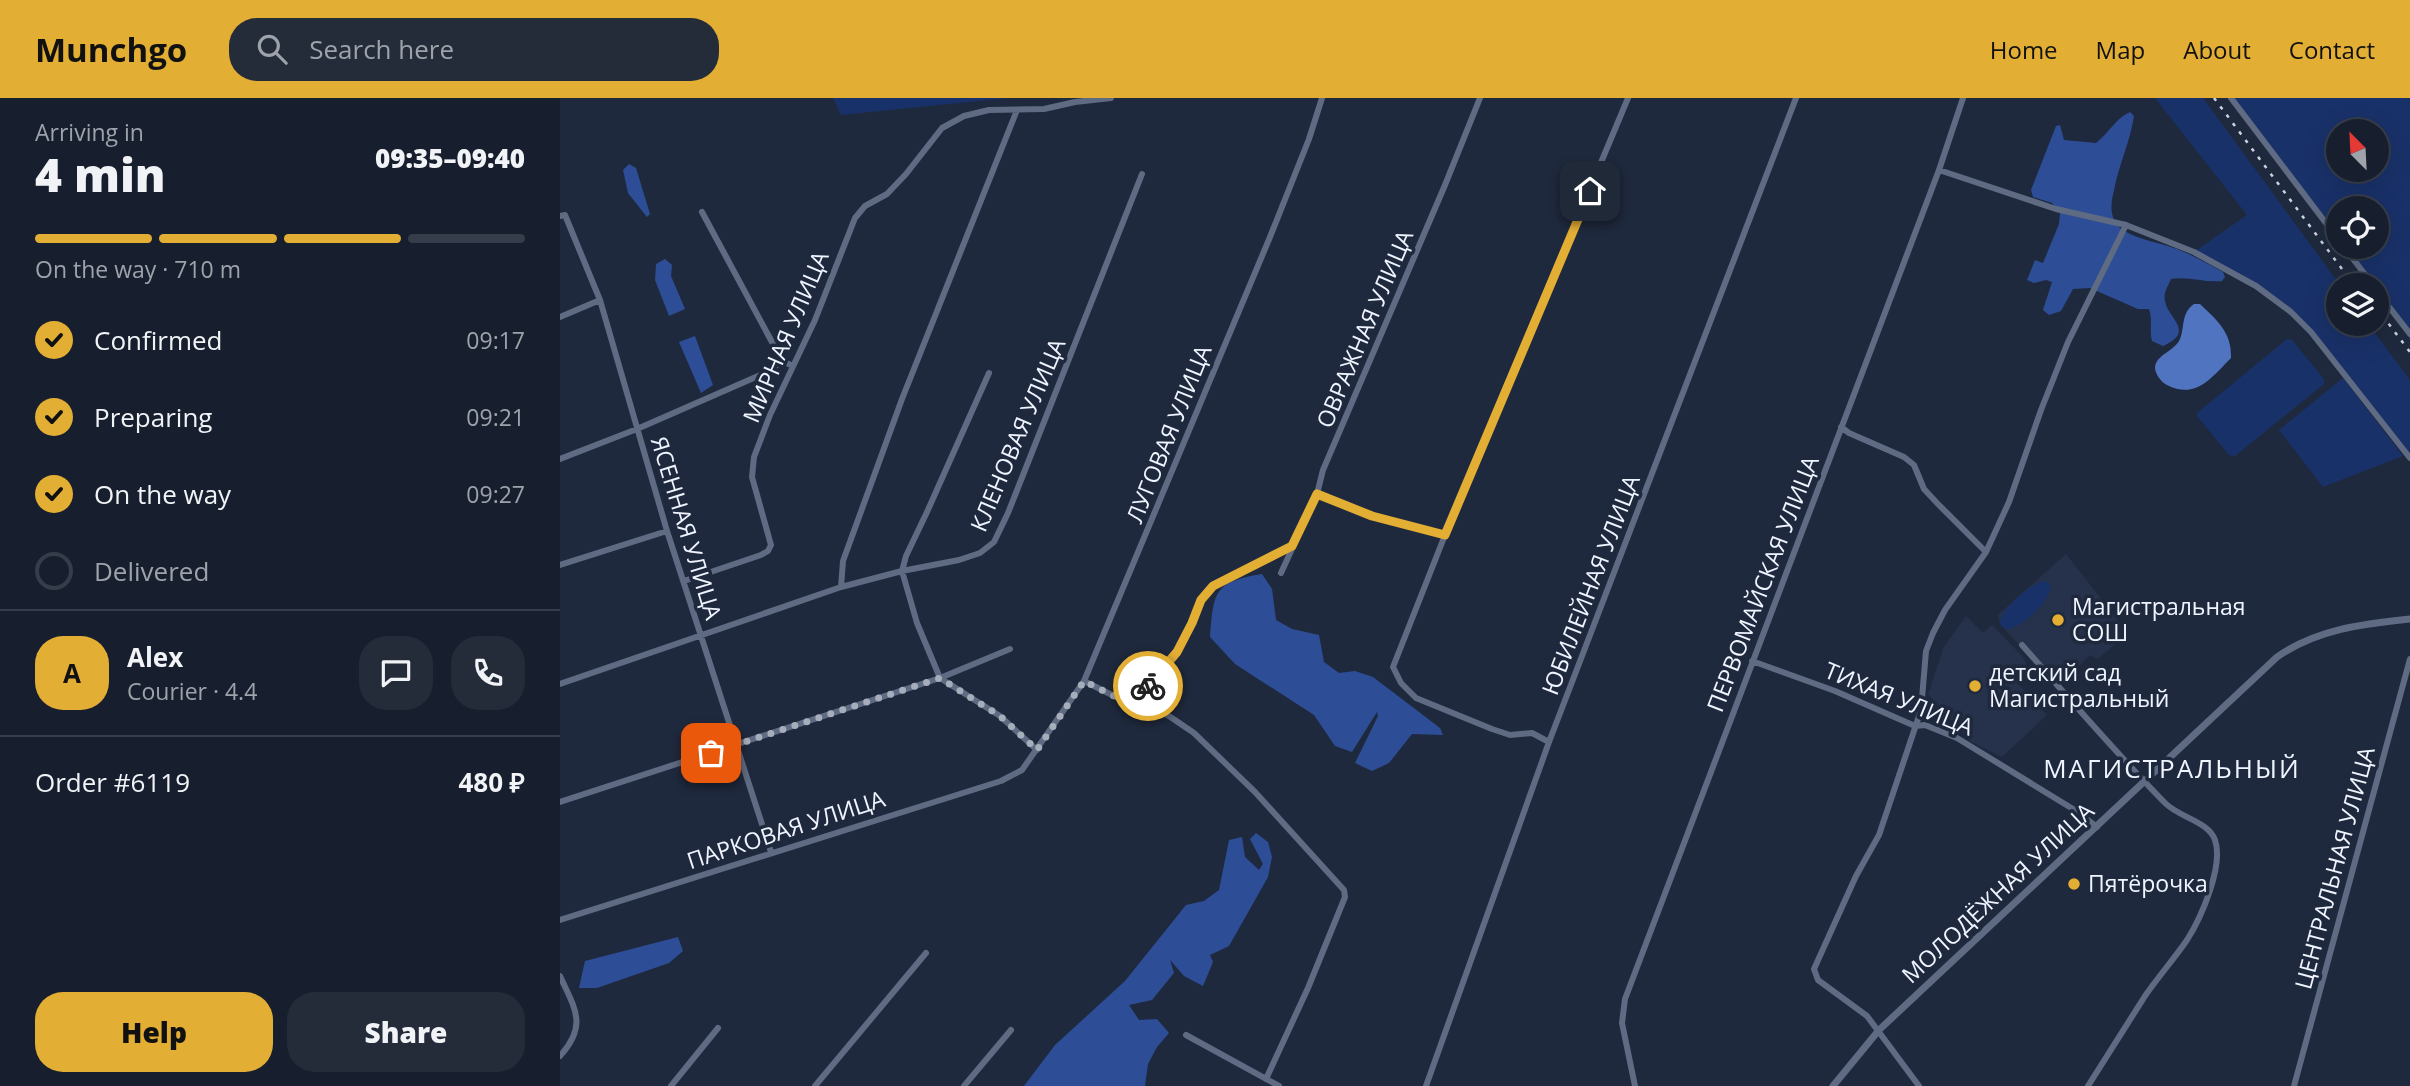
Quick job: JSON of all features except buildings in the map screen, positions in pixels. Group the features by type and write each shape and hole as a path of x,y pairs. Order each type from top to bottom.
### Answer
{"street":[{"path":"841,587 843,561 898,411 1017,110 1044,109 1111,98"},
{"name":"ЛУГОВАЯ УЛИЦА","path":"1022,770 1084,681 1270,237 1309,139 1322,98"},
{"name":"ОВРАЖНАЯ УЛИЦА","path":"1281,573 1317,494 1323,470 1480,98"},
{"path":"1549,742 1532,733 1510,735 1416,698 1401,683 1393,667 1445,535 1629,98"},
{"name":"ЮБИЛЕЙНАЯ УЛИЦА","path":"1426,1086 1549,742 1796,98"},
{"name":"ПЕРВОМАЙСКАЯ УЛИЦА","path":"1635,1086 1622,1023 1625,999 1939,170 1963,98"},
{"path":"2231,98 2326,223"},
{"name":"МИРНАЯ УЛИЦА","path":"684,581 768,551 771,545 753,485 751,471 754,457 770,415 815,320 855,218 865,206 887,194 942,128 964,116 989,110 1017,110"},
{"path":"1939,170 2056,209 2126,225 2194,252 2256,286 2291,312 2337,363 2410,458"},
{"name":"КЛЕНОВАЯ УЛИЦА","path":"560,684 841,587 959,560 980,553 994,542 1008,513 1142,174"},
{"path":"702,212 780,360 793,366"},
{"name":"ЯСЕННАЯ УЛИЦА","path":"563,216 600,300 667,531 771,852"},
{"path":"1919,1086 1879,1030 1851,1003 1818,980 1814,969 1856,877 1879,835 1921,710 1926,650 1933,633 1945,610 1986,552 2009,502 2068,342 2126,225"},
{"path":"2353,259 2364,273"},
{"path":"560,317 600,300"},
{"path":"2389,307 2410,334"},
{"path":"560,459 637,429 765,373 780,360"},
{"path":"989,373 928,512 905,556 902,571 916,623 940,678 1000,716 1037,750"},
{"path":"1841,426 1849,433 1911,462 1924,489 1986,552"},
{"path":"1317,494 1372,516 1445,535"},
{"path":"560,565 667,531"},
{"path":"1138,700 1177,652 1201,600 1213,586 1292,546"},
{"name":"МОЛОДЁЖНАЯ УЛИЦА","path":"1833,1086 1879,1030 2277,657 2313,636 2343,628 2410,619"},
{"path":"2022,645 2144,782 2173,810 2203,824 2216,842 2215,872 2206,900 2188,938 2148,993 2088,1086"},
{"path":"560,802 940,678 1010,649"},
{"name":"ЦЕНТРАЛЬНАЯ УЛИЦА","path":"2294,1086 2410,659"},
{"name":"ТИХАЯ УЛИЦА","path":"1752,661 1835,691 1915,726 1925,725 1957,738 2073,809 2097,827"},
{"path":"1084,681 1116,697 1138,700 1170,716 1194,733 1255,792 1345,890 1345,897 1308,988 1266,1079"},
{"name":"ПАРКОВАЯ УЛИЦА","path":"560,920 1001,781 1022,770"},
{"path":"815,1086 926,953"},
{"path":"560,976 573,1006 577,1031 560,1056"},
{"path":"671,1086 718,1028"},
{"path":"964,1086 1011,1030"},
{"path":"1186,1035 1279,1086"}],"shaded area":[{"path":"833,98 1008,98 841,115"},
{"path":"2155,98 2203,98 2331,273 2326,273 2326,336 2377,336 2410,380 2410,458 2291,312 2256,286 2194,252 2247,215"},
{"path":"2229,98 2410,98 2410,339 2389,310 2389,273 2361,273 2350,259 2389,259 2389,196 2326,196 2326,227"},
{"path":"2130,112 2134,116 2132,126 2112,199 2115,222 2132,235 2194,257 2223,272 2225,277 2222,281 2171,279 2165,292 2165,301 2179,330 2173,340 2163,346 2152,341 2149,309 2138,309 2090,288 2073,289 2061,311 2049,315 2043,310 2052,282 2046,280 2034,283 2027,280 2035,260 2043,263 2059,224 2060,213 2052,203 2033,197 2031,190 2056,126 2060,125 2064,140 2096,143 2120,118"},
{"path":"629,164 636,168 650,214 647,217 628,193 623,170"},
{"path":"665,259 672,265 671,276 685,309 669,316 655,280 656,264"},
{"path":"2194,304 2200,304 2223,328 2229,341 2231,358 2203,384 2187,390 2177,389 2163,382 2155,367 2159,359 2178,343 2185,316"},
{"path":"695,336 713,385 701,393 679,342"},
{"path":"2287,339 2292,340 2324,379 2324,384 2235,456 2229,455 2197,413"},
{"path":"2343,378 2403,456 2323,487 2279,430"},
{"name":"Магистральная СОШ","path":"2066,554 2128,633 2098,659 2090,655 2060,684 2022,641 2018,644 2000,624 1998,615"},
{"path":"1262,574 1272,589 1276,620 1292,629 1319,635 1324,662 1339,673 1355,671 1373,677 1440,728 1443,735 1412,734 1389,763 1372,771 1355,763 1378,716 1377,712 1352,752 1335,746 1314,715 1235,664 1210,637 1215,599 1225,586 1234,581"},
{"path":"2042,581 2051,586 2040,607 2019,625 2005,629 2000,624 2005,611 2029,588"},
{"name":"детский сад Магистральный","path":"1966,616 1983,633 1992,625 2024,658 2028,669 2015,681 2047,715 2002,757 1970,741 1928,694 1944,647"},
{"path":"1256,833 1268,842 1272,857 1268,877 1229,946 1210,955 1213,962 1203,986 1184,976 1170,960 1174,973 1152,1000 1129,1005 1139,1020 1157,1019 1169,1033 1148,1064 1145,1086 1024,1086 1055,1045 1125,981 1186,905 1204,901 1219,890 1229,840 1242,837 1245,857 1259,870 1263,864 1250,839"},
{"path":"678,937 683,951 669,963 597,988 579,988 585,961"}],"railway":[{"path":"2214,98 2345,273"},
{"path":"2389,324 2410,352"}],"way so far":[{"path":"711,753 940,678 1000,716 1037,750 1084,681 1116,697 1138,700 1148,686"}],"place":[{"name":"Магистральная СОШ","path":"2058,620"},
{"name":"детский сад Магистральный","path":"1975,686"},
{"name":"Пятёрочка","path":"2074,884"}],"district":[{"name":"МАГИСТРАЛЬНЫЙ","path":"2172,769"}],"route":[{"path":"1148,686 1177,652 1201,600 1213,586 1292,546 1317,494 1372,516 1445,535 1590,191"}]}
